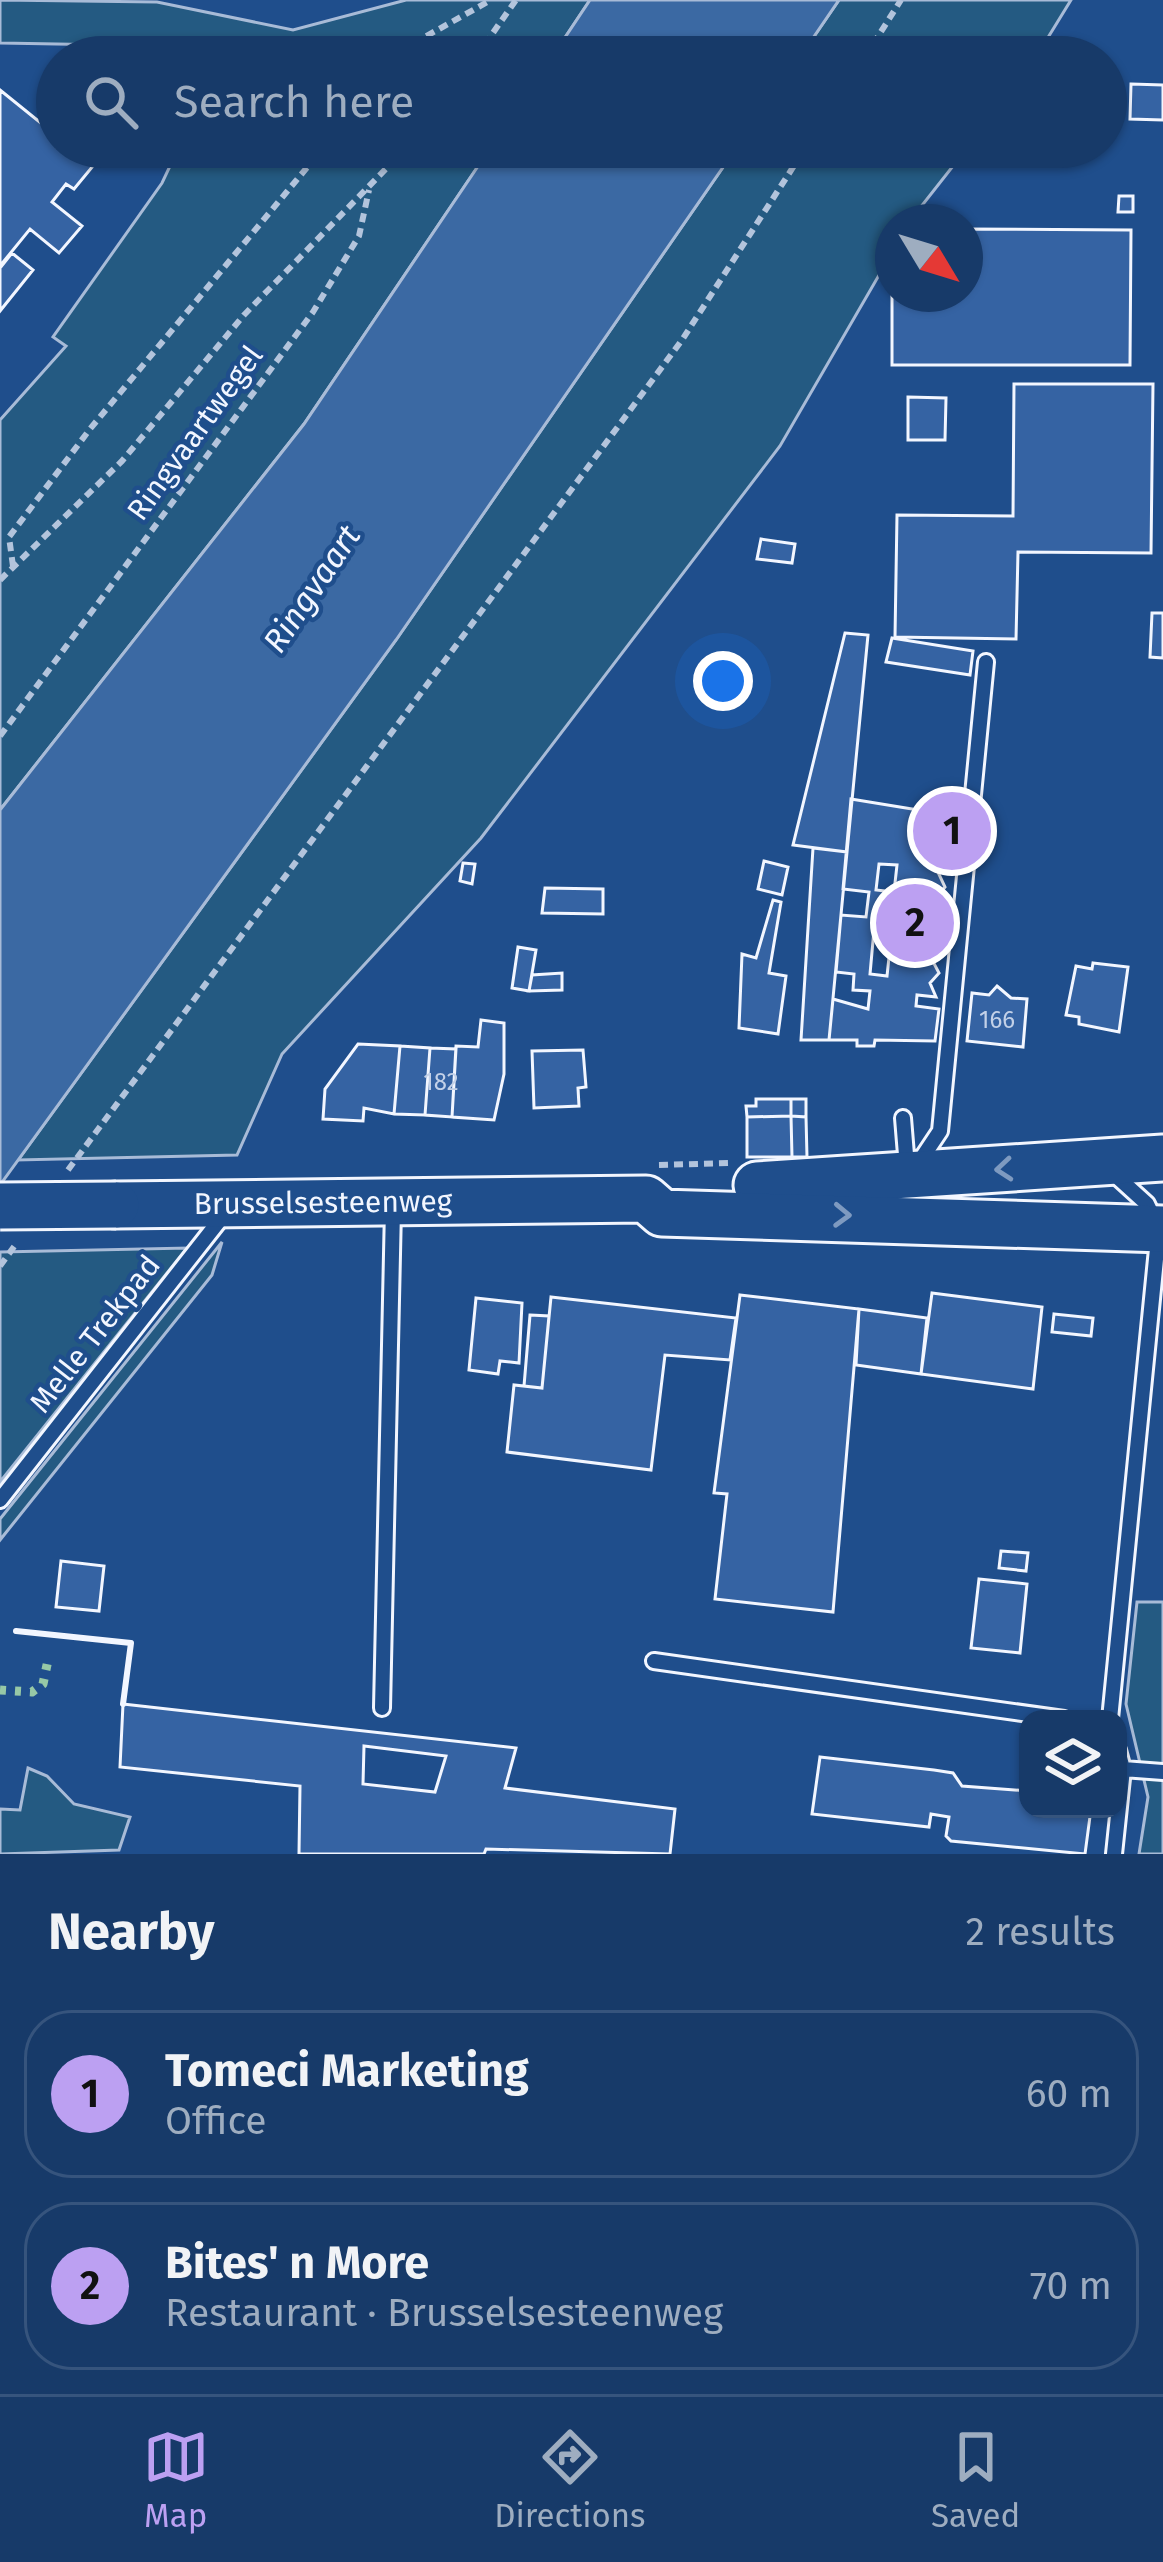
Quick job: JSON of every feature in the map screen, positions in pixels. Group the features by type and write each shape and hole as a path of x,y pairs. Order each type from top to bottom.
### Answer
{"main road":[{"name":"Brusselsesteenweg","path":"10,1222 116,1205 233,1202 646,1199 662,1213 907,1197 1094,1161 1163,1158"},
{"name":"Brusselsesteenweg","path":"907,1197 1027,1222 1057,1212 1120,1211 1159,1218"}],"lane":[{"path":"907,1197 940,1131 986,662"},
{"path":"903,1118 907,1197"},
{"path":"1094,1161 1159,1218 1111,1710"},
{"name":"Melle Trekpad","path":"0,1500 233,1202"},
{"path":"382,1708 393,1202"},
{"path":"654,1661 1019,1713"},
{"path":"1127,1769 1163,1772"},
{"path":"1114,1854 1118,1818"}],"path":[{"path":"427,36 491,0"},
{"path":"491,36 516,0"},
{"path":"878,36 901,0"},
{"path":"13,567 9,537 105,410 307,168"},
{"name":"Ringvaartwegel","path":"0,736 313,312 359,236 369,190 388,168"},
{"path":"56,1188 682,340 793,168"},
{"path":"0,580 122,461 244,315 369,190"},
{"path":"0,1266 10,1222"}],"shaded area":[{"path":"0,0 157,2 293,30 406,0 590,0 566,36 36,36 36,44 0,43"},
{"path":"839,0 1071,0 1049,36 814,36"},
{"path":"169,168 477,168 304,424 0,810 0,420 66,346 53,337"},
{"path":"722,168 951,168 923,204 875,204 875,282 780,446 481,838 282,1054 237,1155 18,1160 396,640"},
{"path":"222,1242 212,1275 0,1540 0,1519"},
{"path":"187,1248 0,1482 0,1252"},
{"path":"1137,1602 1163,1602 1163,1854 1139,1854 1148,1797 1126,1704"},
{"path":"28,1768 47,1776 74,1804 130,1817 119,1850 0,1854 0,1809 20,1810"}],"water":[{"path":"590,0 839,0 814,36 566,36"},
{"name":"Ringvaart","path":"477,168 722,168 396,640 0,1185 0,810 304,424"}],"building":[{"path":"1131,84 1163,85 1163,120 1130,119"},
{"path":"0,90 36,119 36,168 91,168 74,189 66,184 52,202 82,226 59,253 30,229 0,266"},
{"path":"1119,196 1133,196 1133,212 1118,212"},
{"path":"983,229 1131,230 1130,365 892,365 892,312 983,312"},
{"path":"12,253 33,270 0,311 0,268"},
{"path":"1014,384 1153,384 1151,553 1018,552 1016,639 895,637 897,515 1013,516"},
{"path":"908,397 946,398 945,440 908,440"},
{"path":"761,539 795,544 792,563 757,559"},
{"path":"1152,613 1163,613 1163,658 1150,657"},
{"path":"845,633 868,635 847,852 793,845"},
{"path":"892,638 973,651 970,675 886,662"},
{"path":"851,799 955,816 941,830 939,841 946,842 948,859 937,870 945,887 937,897 946,918 933,926 929,954 939,973 930,983 936,997 917,995 916,1006 939,1009 935,1041 875,1040 874,1046 857,1046 857,1040 829,1040 833,999 868,1009 870,991 853,990 854,974 836,972 841,915 866,917 869,892 843,889","holes":["879,864 897,865 894,892 876,890","875,919 893,920 887,976 870,974"]},
{"path":"813,848 847,852 829,1040 801,1040"},
{"path":"764,861 788,867 782,895 758,889"},
{"path":"463,863 475,864 472,884 460,881"},
{"path":"545,888 603,889 603,914 542,913"},
{"path":"773,900 781,902 769,973 786,976 778,1034 739,1028 742,954 756,958"},
{"path":"518,947 536,950 529,991 512,988"},
{"path":"1093,963 1128,967 1119,1032 1079,1024 1079,1017 1066,1015 1076,966 1092,969"},
{"path":"562,973 562,990 529,991 532,975"},
{"path":"997,986 1011,998 1027,999 1023,1047 967,1041 972,993 989,995"},
{"path":"481,1020 504,1023 504,1074 494,1120 452,1117 456,1046 478,1047"},
{"path":"358,1044 400,1046 394,1114 364,1108 363,1121 323,1119 325,1089"},
{"path":"400,1046 430,1048 425,1115 394,1114"},
{"path":"430,1048 456,1049 452,1117 425,1115"},
{"path":"583,1050 586,1087 578,1088 579,1106 534,1108 532,1051"},
{"path":"756,1099 791,1099 791,1116 747,1117 746,1106 756,1106"},
{"path":"791,1099 806,1099 806,1117 791,1116"},
{"path":"791,1116 792,1157 747,1157 747,1117"},
{"path":"791,1116 806,1117 807,1157 792,1157"},
{"path":"932,1293 1042,1307 1033,1389 921,1374"},
{"path":"740,1295 859,1309 833,1612 715,1599 727,1494 714,1493"},
{"path":"551,1297 736,1318 730,1360 665,1355 651,1470 507,1452 514,1385 542,1388"},
{"path":"476,1298 522,1303 519,1363 500,1361 498,1374 469,1370"},
{"path":"859,1309 927,1318 921,1374 856,1365"},
{"path":"1054,1314 1093,1318 1091,1336 1052,1332"},
{"path":"530,1315 549,1316 542,1388 524,1386"},
{"path":"1001,1551 1028,1553 1026,1571 999,1568"},
{"path":"61,1561 104,1566 99,1611 56,1607"},
{"path":"979,1579 1027,1584 1020,1653 971,1648"},
{"path":"123,1704 516,1748 505,1788 675,1809 670,1854 486,1849 484,1854 299,1854 300,1786 120,1767","holes":["364,1746 446,1756 435,1792 363,1784"]},
{"path":"820,1757 953,1773 962,1786 1019,1790 1019,1818 1090,1818 1085,1854 951,1841 946,1836 949,1817 931,1814 929,1827 812,1814"}],"hedge":[{"path":"0,1690 32,1692 43,1684 48,1660"}],"wall":[{"path":"16,1631 131,1643 123,1704"}],"place":[{"name":"Tomeci Marketing","path":"952,831"},
{"name":"Bites' n More","path":"915,923"}]}
